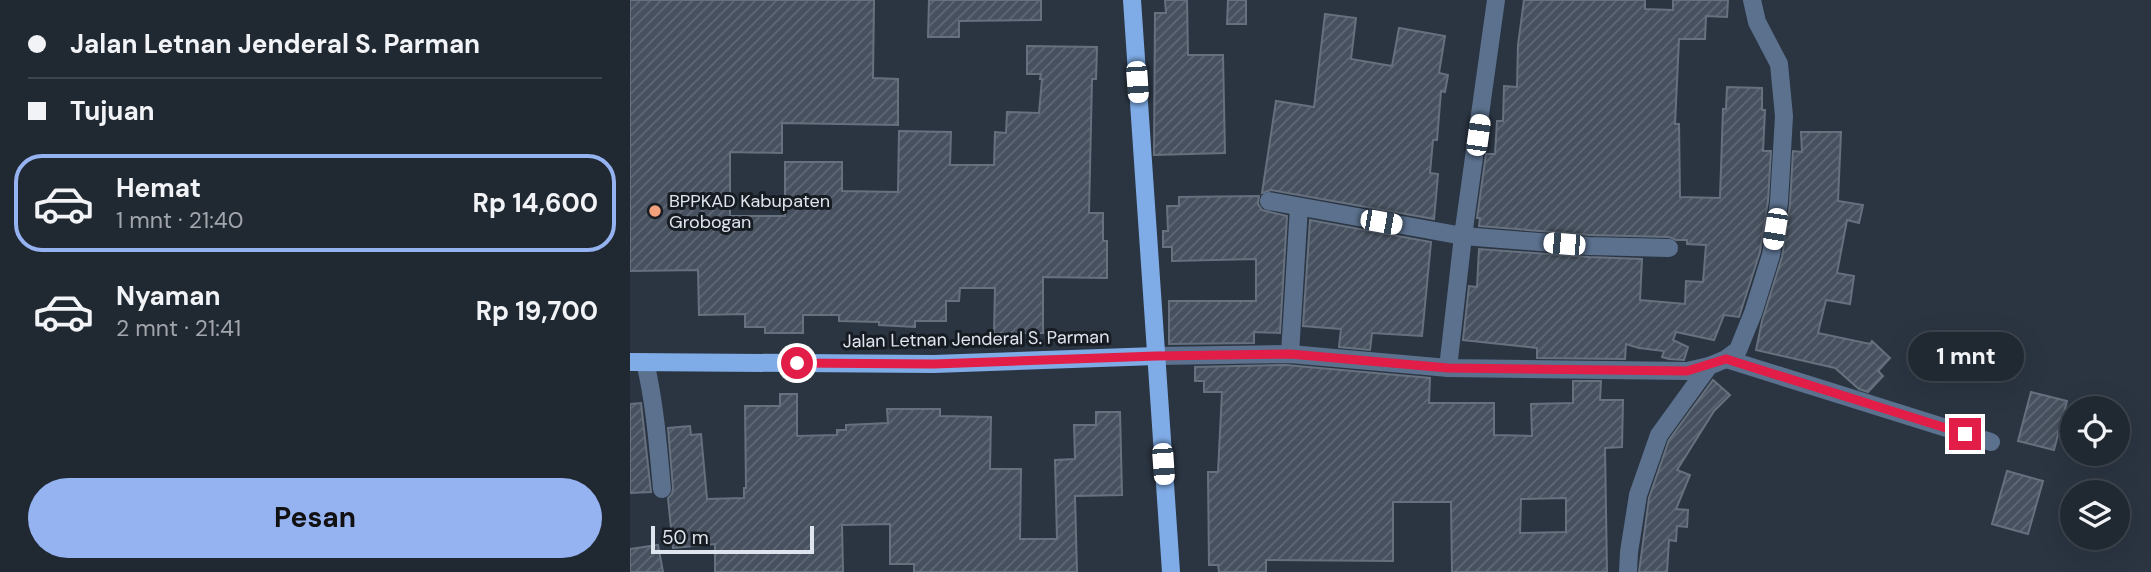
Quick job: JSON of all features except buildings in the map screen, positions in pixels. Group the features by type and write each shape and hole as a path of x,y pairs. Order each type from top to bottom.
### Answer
{"main road":[{"path":"1132,0 1171,572"},
{"name":"Jalan Letnan Jenderal S. Parman","path":"638,362 934,364 1156,356"}],"street":[{"path":"1448,368 1463,236 1496,0"},
{"path":"1156,356 1290,354 1448,368 1687,371 1717,362 1738,350 1771,255 1779,202 1784,116 1779,64 1757,22 1752,0"},
{"path":"1269,201 1463,236 1589,246 1669,248"},
{"path":"1290,354 1299,208"},
{"path":"638,362 652,390 662,489"},
{"path":"1717,362 1991,442"},
{"path":"1628,572 1639,495 1659,435 1717,362"}],"place":[{"name":"BPPKAD Kabupaten Grobogan","path":"655,211"}],"route":[{"path":"797,363 934,364 1290,354 1448,368 1687,371 1726,359 1965,434"}]}
